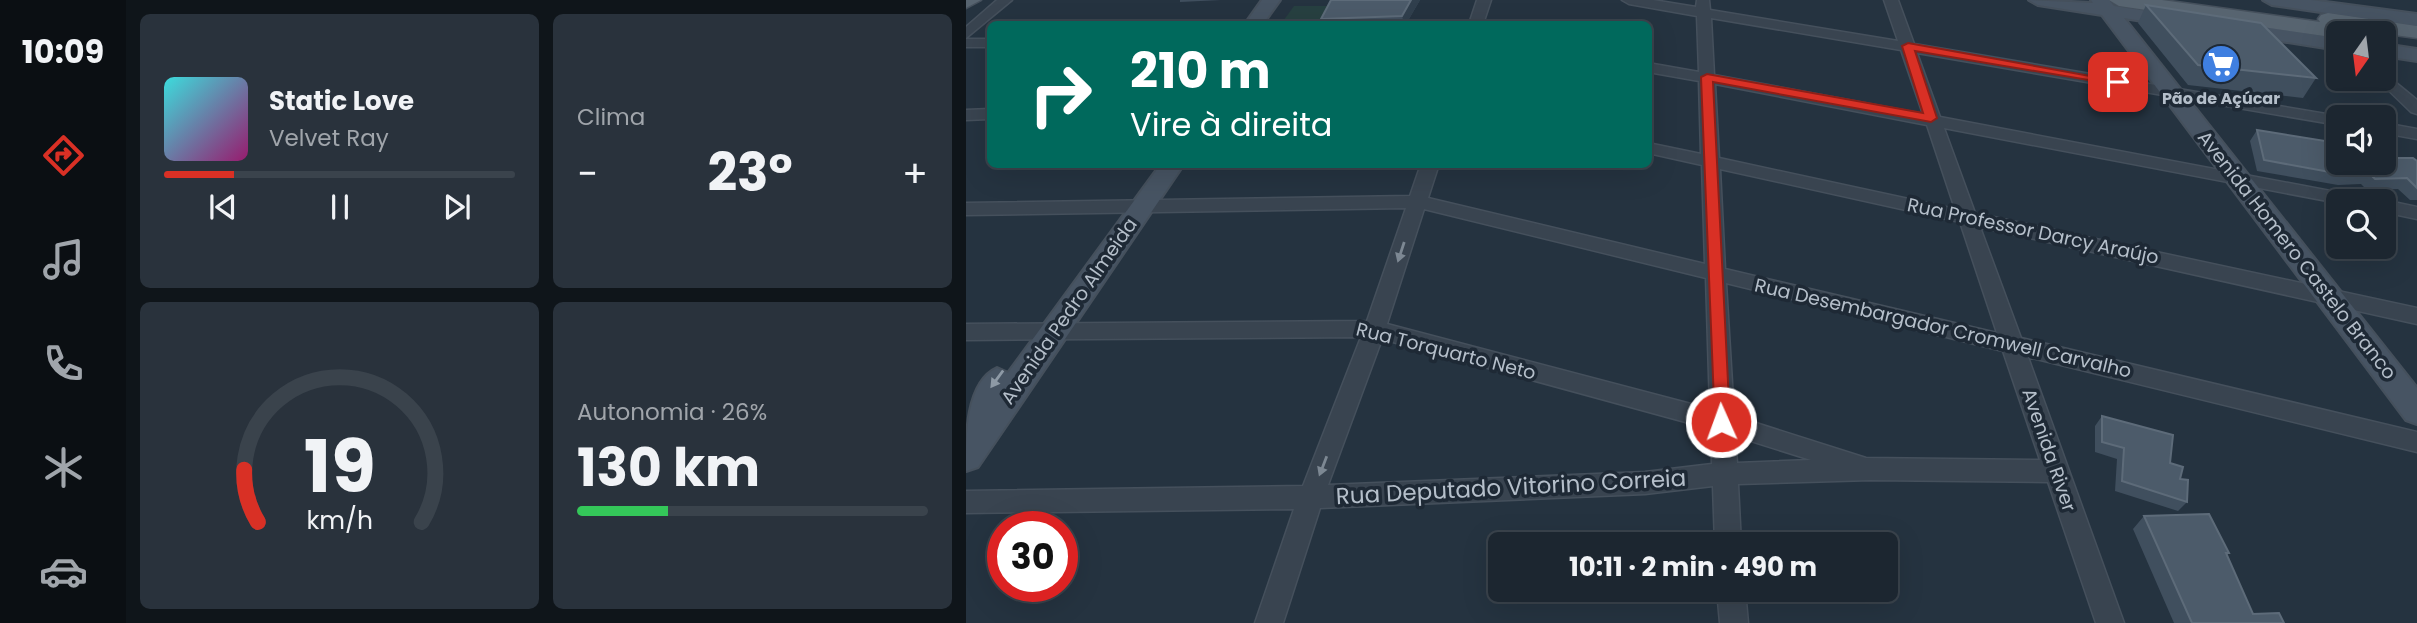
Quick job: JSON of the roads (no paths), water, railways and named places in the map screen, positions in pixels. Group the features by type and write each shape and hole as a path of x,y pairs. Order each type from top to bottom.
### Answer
{"main road":[{"path":"966,2 971,0"},
{"path":"2190,0 2417,32"},
{"path":"2109,3 2326,34"},
{"path":"2396,40 2417,43"}],"street":[{"path":"966,22 992,0"},
{"path":"966,34 1004,0"},
{"path":"1256,21 1271,0"},
{"path":"1273,21 1288,0"},
{"path":"1477,21 1484,0"},
{"path":"1629,0 1703,6 1908,46 2326,118"},
{"name":"Avenida River","path":"1891,0 2014,344 2109,623"},
{"path":"2038,0 2109,3"},
{"path":"2272,0 2417,20"},
{"name":"Avenida Homero Castelo Branco","path":"2109,3 2170,91 2417,411"},
{"path":"1703,6 1727,532"},
{"path":"966,43 987,43"},
{"path":"2396,52 2417,55"},
{"path":"1652,68 1931,118 2326,195"},
{"path":"2396,89 2417,109"},
{"path":"966,115 987,114"},
{"path":"2396,130 2417,134"},
{"name":"Rua Professor Darcy Araújo","path":"1652,149 2417,316"},
{"name":"Avenida Pedro Almeida","path":"1132,207 1150,168"},
{"name":"Avenida Pedro Almeida","path":"966,423 1042,332 1132,207 1169,168"},
{"path":"1269,623 1311,497 1375,329 1429,168"},
{"name":"Rua Desembargador Cromwell Carvalho","path":"966,209 1418,202 2417,442"},
{"path":"2396,209 2417,213"},
{"name":"Rua Torquarto Neto","path":"966,332 1306,327 1375,329 1721,422 1871,469"},
{"name":"Avenida Pedro Almeida","path":"966,457 1042,332"},
{"name":"Rua Deputado Vitorino Correia","path":"966,502 1311,497 1645,483 1723,474 1871,469 2056,471"},
{"path":"1732,602 1734,623"}],"place":[{"name":"Pão de Açúcar","path":"2221,64"}]}
